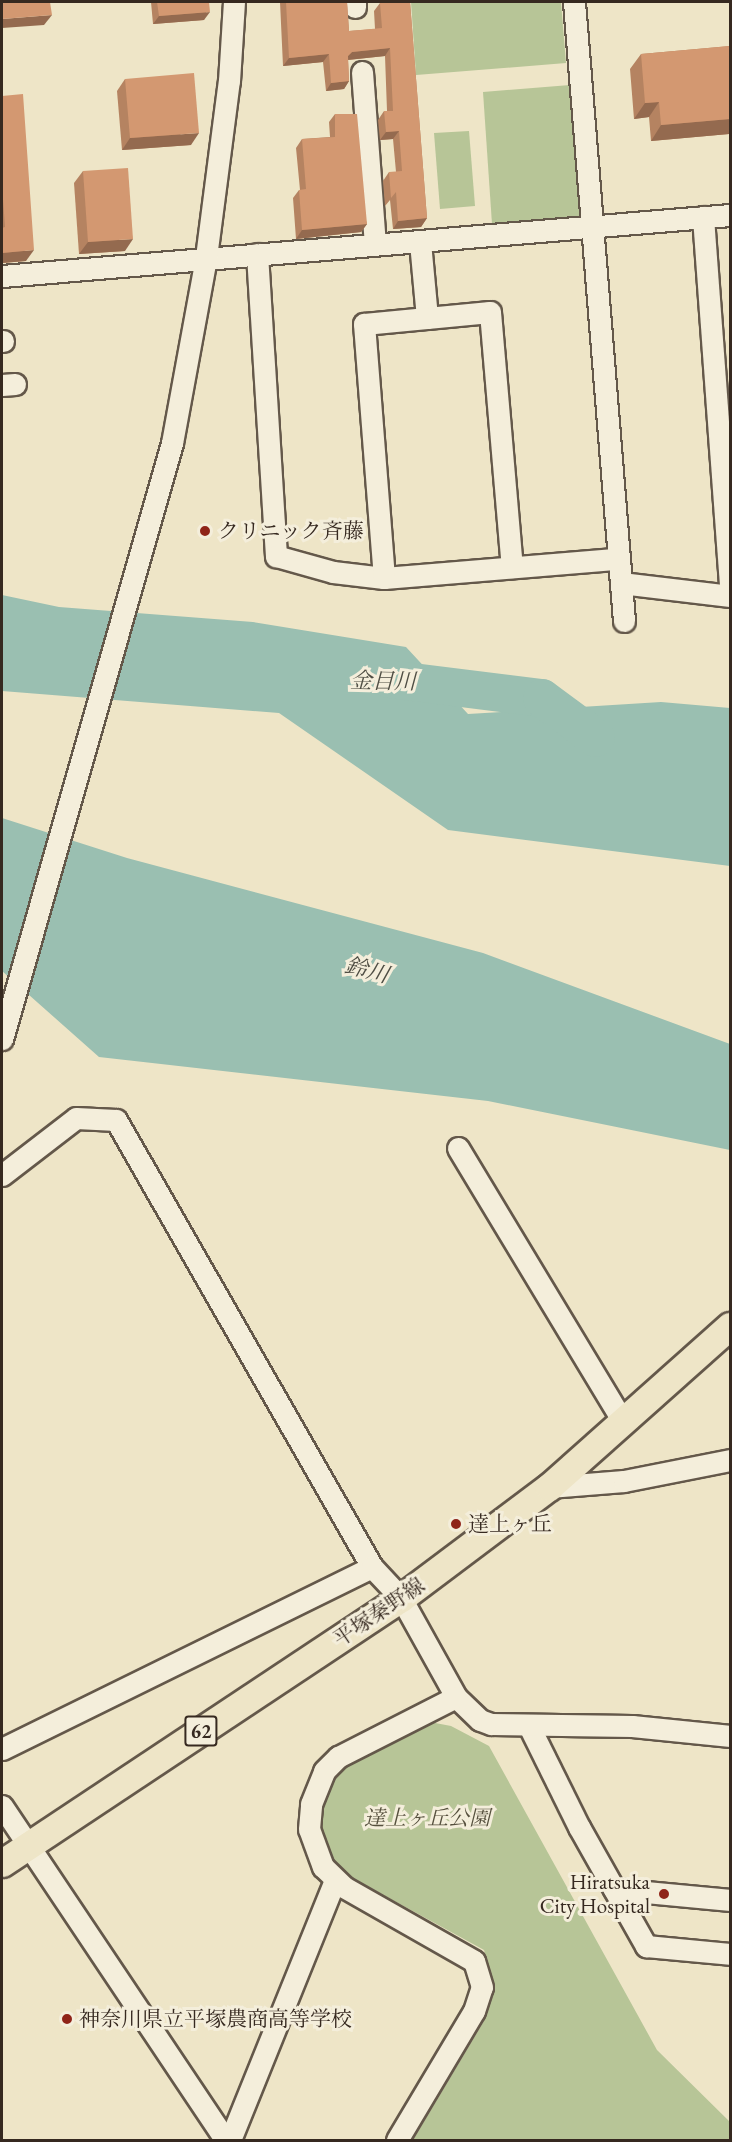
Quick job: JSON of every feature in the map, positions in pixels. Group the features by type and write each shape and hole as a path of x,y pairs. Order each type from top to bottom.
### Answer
{"main road":[{"name":"平塚秦野線","path":"2,1863 401,1599 549,1487 624,1423 730,1326"}],"street":[{"path":"2,1039 172,443 206,257 228,81 234,2"},
{"path":"574,2 617,559 624,621"},
{"path":"362,72 375,245"},
{"path":"2,276 206,257 730,216"},
{"path":"703,217 724,410 730,586"},
{"path":"420,242 427,318"},
{"path":"256,254 276,556 333,572 384,578 617,559"},
{"path":"384,578 364,324 490,312 512,567"},
{"path":"621,583 730,596"},
{"path":"2,1175 76,1118 116,1120 372,1567 401,1599 456,1697 480,1720 529,1726 632,1726 730,1736"},
{"path":"458,1148 624,1423"},
{"path":"549,1487 624,1481 730,1460"},
{"path":"2,1749 372,1567"},
{"path":"396,2140 474,2011 482,1987 474,1961 335,1880 314,1850 309,1828 315,1788 324,1771 353,1746 456,1697"},
{"path":"529,1726 646,1946 730,1954"},
{"path":"2,1806 27,1847 228,2140"},
{"path":"228,2140 335,1880"},
{"path":"614,1889 730,1900"}],"green space":[{"path":"411,2 561,2 566,63 416,75"},
{"path":"570,85 580,217 492,224 483,92"},
{"path":"469,131 475,206 440,209 434,133"},
{"name":"達上ヶ丘公園","path":"430,1722 451,1726 489,1746 657,2050 730,2122 730,2140 413,2140 484,2021 495,1987 484,1950 347,1875 331,1859 321,1837 322,1811 328,1784 339,1766 383,1739"}],"water":[{"path":"2,595 59,607 253,622 406,647 468,714 661,702 730,708 730,866 448,830 279,713 2,691"},
{"name":"鈴川","path":"2,818 127,858 483,953 730,1044 730,1150 488,1101 99,1057 2,971"}],"building":[{"path":"2,2 50,2 52,15 2,19"},
{"path":"157,2 209,2 210,12 159,16"},
{"path":"286,2 347,2 349,31 382,28 380,3 410,2 427,218 398,221 396,192 391,198 389,172 402,171 399,131 386,132 384,111 393,111 390,48 352,52 348,56 349,81 331,83 329,54 289,58"},
{"path":"730,46 730,119 661,125 659,102 645,103 641,54"},
{"path":"194,73 199,133 130,138 125,79"},
{"path":"23,94 34,250 2,253 2,228 5,227 2,185 2,96"},
{"path":"335,114 357,114 367,224 302,230 299,190 306,189 302,139 335,137"},
{"path":"128,168 133,239 88,242 83,171"}],"waterway":[{"name":"金目川","path":"389,679 542,698 596,738"}],"place":[{"name":"クリニック斉藤","path":"205,531"},
{"name":"達上ヶ丘","path":"456,1524"},
{"name":"Hiratsuka City Hospital","path":"664,1894"},
{"name":"神奈川県立平塚農商高等学校","path":"67,2019"}]}
